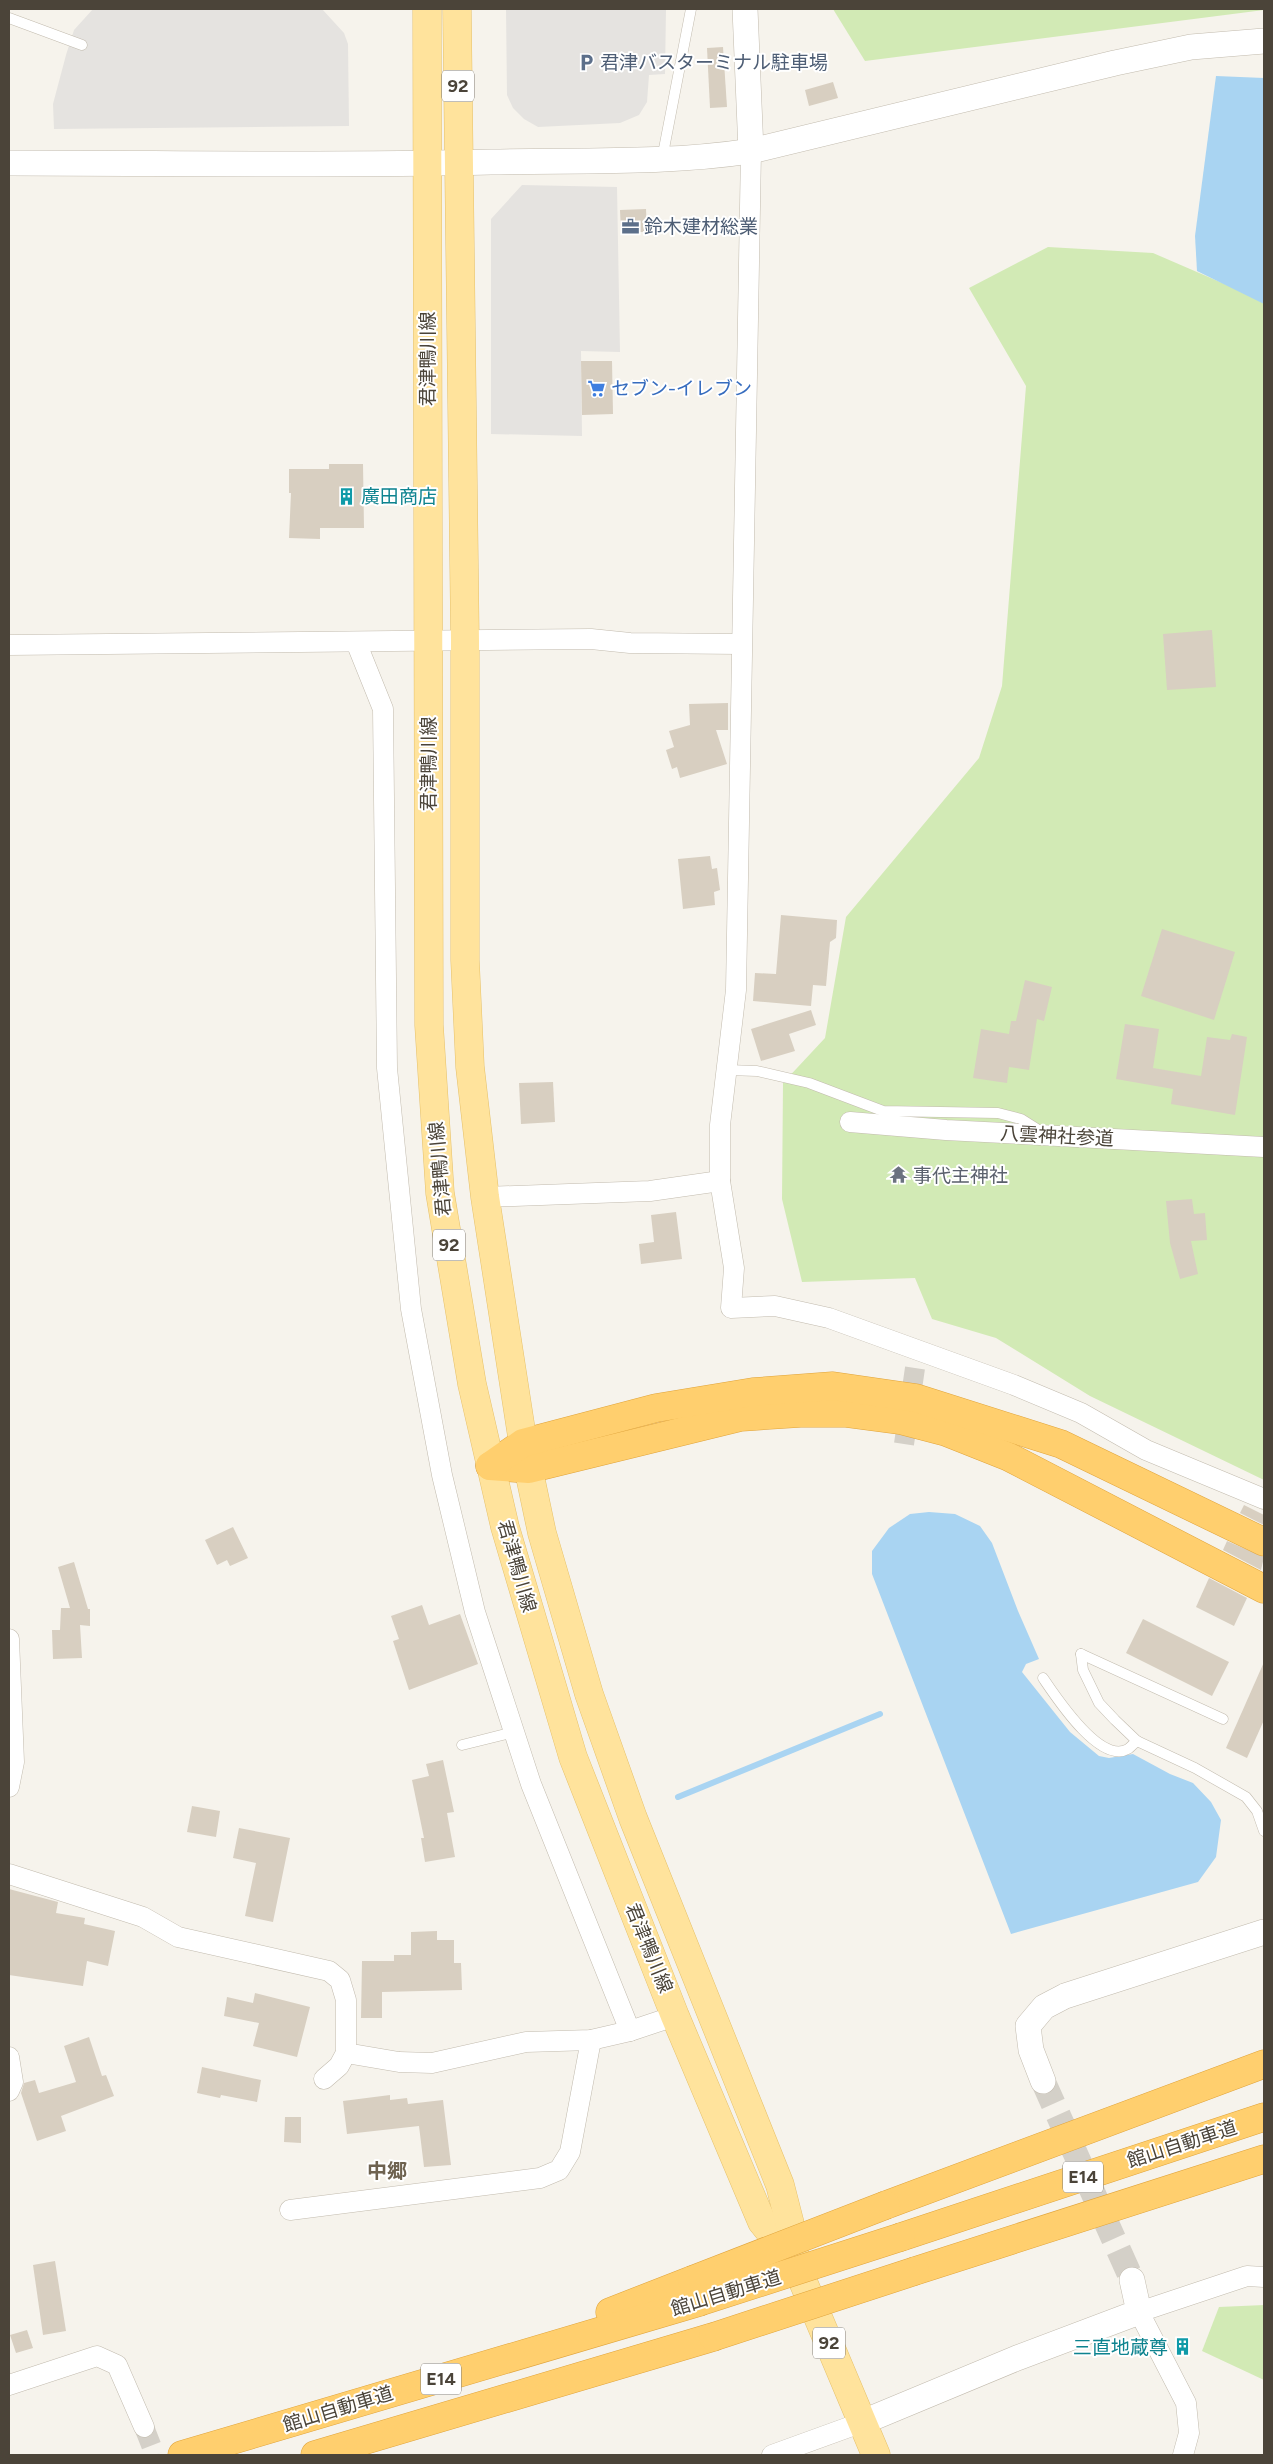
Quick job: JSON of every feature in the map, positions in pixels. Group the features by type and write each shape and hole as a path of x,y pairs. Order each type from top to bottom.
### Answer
{"highway":[{"path":"490,1466 526,1456 656,1408 753,1392 833,1386 916,1398 1061,1444 1264,1542"},
{"path":"526,1456 741,1417 800,1412 847,1413 900,1420 946,1432 1009,1457 1264,1589"},
{"path":"696,2291 886,2206 1264,2064"},
{"name":"館山自動車道","path":"182,2455 412,2387 696,2291 901,2237 1264,2116"},
{"name":"館山自動車道","path":"315,2455 713,2336 1263,2160"}],"main road":[{"name":"君津鴨川線","path":"427,9 429,1025 440,1194 472,1384 490,1466 505,1527 573,1758 675,2016 762,2222 796,2264"},
{"name":"君津鴨川線","path":"457,9 465,641 465,960 470,1067 484,1197 512,1385 542,1532 589,1694 637,1828 780,2185 790,2224 796,2264 876,2455"}],"street":[{"path":"745,9 751,151 740,644 736,990 720,1125 720,1181 734,1268 731,1308 775,1306 820,1316 918,1360 1014,1385 1081,1413 1146,1450 1264,1499"},
{"path":"9,162 460,163 662,160 716,156 751,151 1115,63 1191,47 1264,42"},
{"path":"9,645 590,639 630,643 740,644"},
{"path":"356,642 383,708 387,1068 411,1309 442,1475 475,1612 531,1784 630,2031"},
{"name":"八雲神社参道","path":"850,1122 1264,1147"},
{"path":"484,1197 650,1191 720,1181"},
{"path":"9,1639 14,1762 9,1787"},
{"path":"9,1874 143,1917 178,1937 329,1971 340,1980 346,2000 346,2053 339,2066 324,2079"},
{"path":"1044,2081 1031,2050 1028,2026 1044,2007 1065,1996 1264,1932"},
{"path":"346,2053 399,2062 432,2063 526,2042 591,2040 630,2031 675,2016"},
{"path":"290,2210 540,2178 559,2170 570,2152 591,2040"},
{"path":"9,2057 13,2082 9,2091"},
{"path":"772,2455 862,2422 1017,2358 1139,2312 1247,2276 1264,2277"},
{"path":"1132,2280 1139,2312 1186,2403 1189,2433 1183,2455"},
{"path":"9,2385 97,2356 117,2365 144,2427"}],"lane":[{"path":"662,160 691,9"},
{"path":"9,18 82,45"},
{"path":"727,1070 758,1071 809,1082 883,1111 998,1113 1021,1119 1047,1135"},
{"path":"1223,1719 1081,1654 1083,1670 1099,1703 1137,1740 1195,1768 1246,1797 1256,1811 1264,1831"},
{"path":"1044,1678 1061,1706 1082,1729 1107,1748 1117,1751 1128,1749 1137,1740"},
{"path":"462,1745 514,1732"}],"green space":[{"path":"833,9 1264,9 1264,10 865,61"},
{"path":"1048,247 1153,253 1264,301 1264,1480 1090,1396 996,1338 932,1319 915,1278 802,1282 782,1199 783,1083 825,1038 846,917 979,758 1002,686 1026,386 969,288"},
{"path":"1264,2305 1264,2380 1202,2351 1219,2307"}],"shaded area":[{"path":"93,9 322,9 344,33 348,44 349,126 54,129 53,104 74,30"},
{"name":"君津バスターミナル駐車場","path":"506,9 666,9 665,74 649,75 647,102 639,115 620,123 538,127 524,119 513,108 507,95"},
{"path":"522,185 617,187 620,352 581,351 582,436 491,434 491,219"}],"water":[{"path":"1216,76 1264,78 1264,304 1197,271 1195,236"},
{"path":"929,1512 955,1514 980,1526 992,1543 1039,1659 1026,1664 1022,1672 1070,1732 1099,1756 1109,1758 1133,1754 1170,1774 1193,1783 1211,1802 1221,1820 1216,1857 1198,1882 1011,1934 872,1574 872,1551 889,1528 910,1514"}],"building":[{"path":"723,47 727,107 710,108 707,48"},
{"path":"833,82 838,98 809,106 805,90"},
{"path":"646,209 647,232 621,232 620,210"},
{"name":"セブン-イレブン","path":"581,361 612,361 613,414 582,415"},
{"path":"329,464 363,464 364,528 320,528 320,539 289,538 291,493 289,493 289,469 329,469"},
{"path":"1212,630 1216,687 1167,690 1163,634"},
{"path":"728,703 728,730 716,730 727,764 680,778 677,767 672,769 666,750 674,747 669,731 690,725 689,704"},
{"path":"710,856 712,869 717,868 720,890 714,892 715,905 683,909 678,859"},
{"path":"781,915 837,920 836,938 830,942 826,986 813,985 811,1006 753,1001 755,973 776,974"},
{"path":"1162,929 1235,952 1214,1020 1141,996"},
{"path":"1025,980 1052,987 1044,1021 1037,1019 1029,1070 1009,1067 1007,1083 973,1078 981,1029 1009,1034 1011,1021 1016,1021"},
{"path":"811,1010 816,1025 789,1034 795,1051 761,1061 751,1029"},
{"path":"1125,1024 1159,1029 1153,1068 1201,1076 1207,1037 1230,1040 1232,1034 1247,1037 1235,1115 1171,1104 1173,1089 1116,1079"},
{"path":"553,1082 555,1122 521,1124 519,1083"},
{"path":"1192,1199 1194,1214 1205,1213 1207,1240 1191,1241 1198,1274 1180,1279 1170,1243 1166,1201"},
{"path":"676,1212 682,1259 641,1264 639,1244 654,1242 651,1215"},
{"path":"1244,1505 1264,1515 1264,1525 1240,1513"},
{"path":"233,1527 248,1558 230,1566 227,1560 217,1565 205,1540"},
{"path":"1227,1541 1264,1557 1261,1570 1223,1550"},
{"path":"74,1562 88,1609 90,1609 90,1626 80,1625 82,1658 53,1659 52,1630 60,1630 61,1608 70,1608 58,1567"},
{"path":"1209,1578 1247,1598 1234,1626 1196,1607"},
{"path":"422,1605 429,1625 460,1614 478,1664 409,1690 393,1641 399,1639 391,1616"},
{"path":"1143,1619 1229,1662 1212,1696 1126,1653"},
{"path":"1264,1662 1264,1720 1247,1758 1226,1748"},
{"path":"443,1760 454,1812 447,1813 455,1857 425,1862 421,1838 424,1838 412,1780 429,1776 426,1764"},
{"path":"192,1806 220,1811 216,1837 187,1832"},
{"path":"239,1828 290,1838 273,1922 245,1916 256,1863 233,1858"},
{"path":"9,1889 58,1902 56,1913 85,1918 84,1924 115,1931 108,1966 87,1961 83,1986 9,1975"},
{"path":"437,1931 437,1940 454,1940 454,1963 461,1963 462,1990 382,1992 382,2018 361,2018 362,1961 394,1961 394,1955 411,1955 411,1932"},
{"path":"255,1993 310,2007 297,2057 253,2046 259,2023 224,2016 227,1997 253,2003"},
{"path":"89,2037 102,2076 106,2075 114,2096 61,2116 66,2131 37,2141 21,2093 24,2083 35,2080 39,2093 76,2082 64,2046"},
{"path":"202,2067 261,2080 257,2102 221,2095 220,2098 197,2093"},
{"path":"390,2095 390,2100 407,2098 408,2104 443,2100 451,2165 424,2167 419,2126 347,2134 343,2101"},
{"path":"285,2117 301,2117 301,2143 284,2142"},
{"path":"55,2261 66,2331 43,2335 33,2265"},
{"path":"27,2330 33,2348 16,2353 10,2335"}],"waterway":[{"path":"678,1797 880,1714"}],"tunnel":[{"path":"904,1444 915,1368"},
{"path":"1043,2081 1132,2280"},
{"path":"144,2427 155,2455"}],"place":[{"name":"君津バスターミナル駐車場","path":"586,62"},
{"name":"鈴木建材総業","path":"630,226"},
{"name":"セブン-イレブン","path":"597,388"},
{"name":"廣田商店","path":"347,496"},
{"name":"事代主神社","path":"899,1175"},
{"name":"三直地蔵尊","path":"1182,2347"}],"district":[{"name":"中郷","path":"387,2171"}]}
